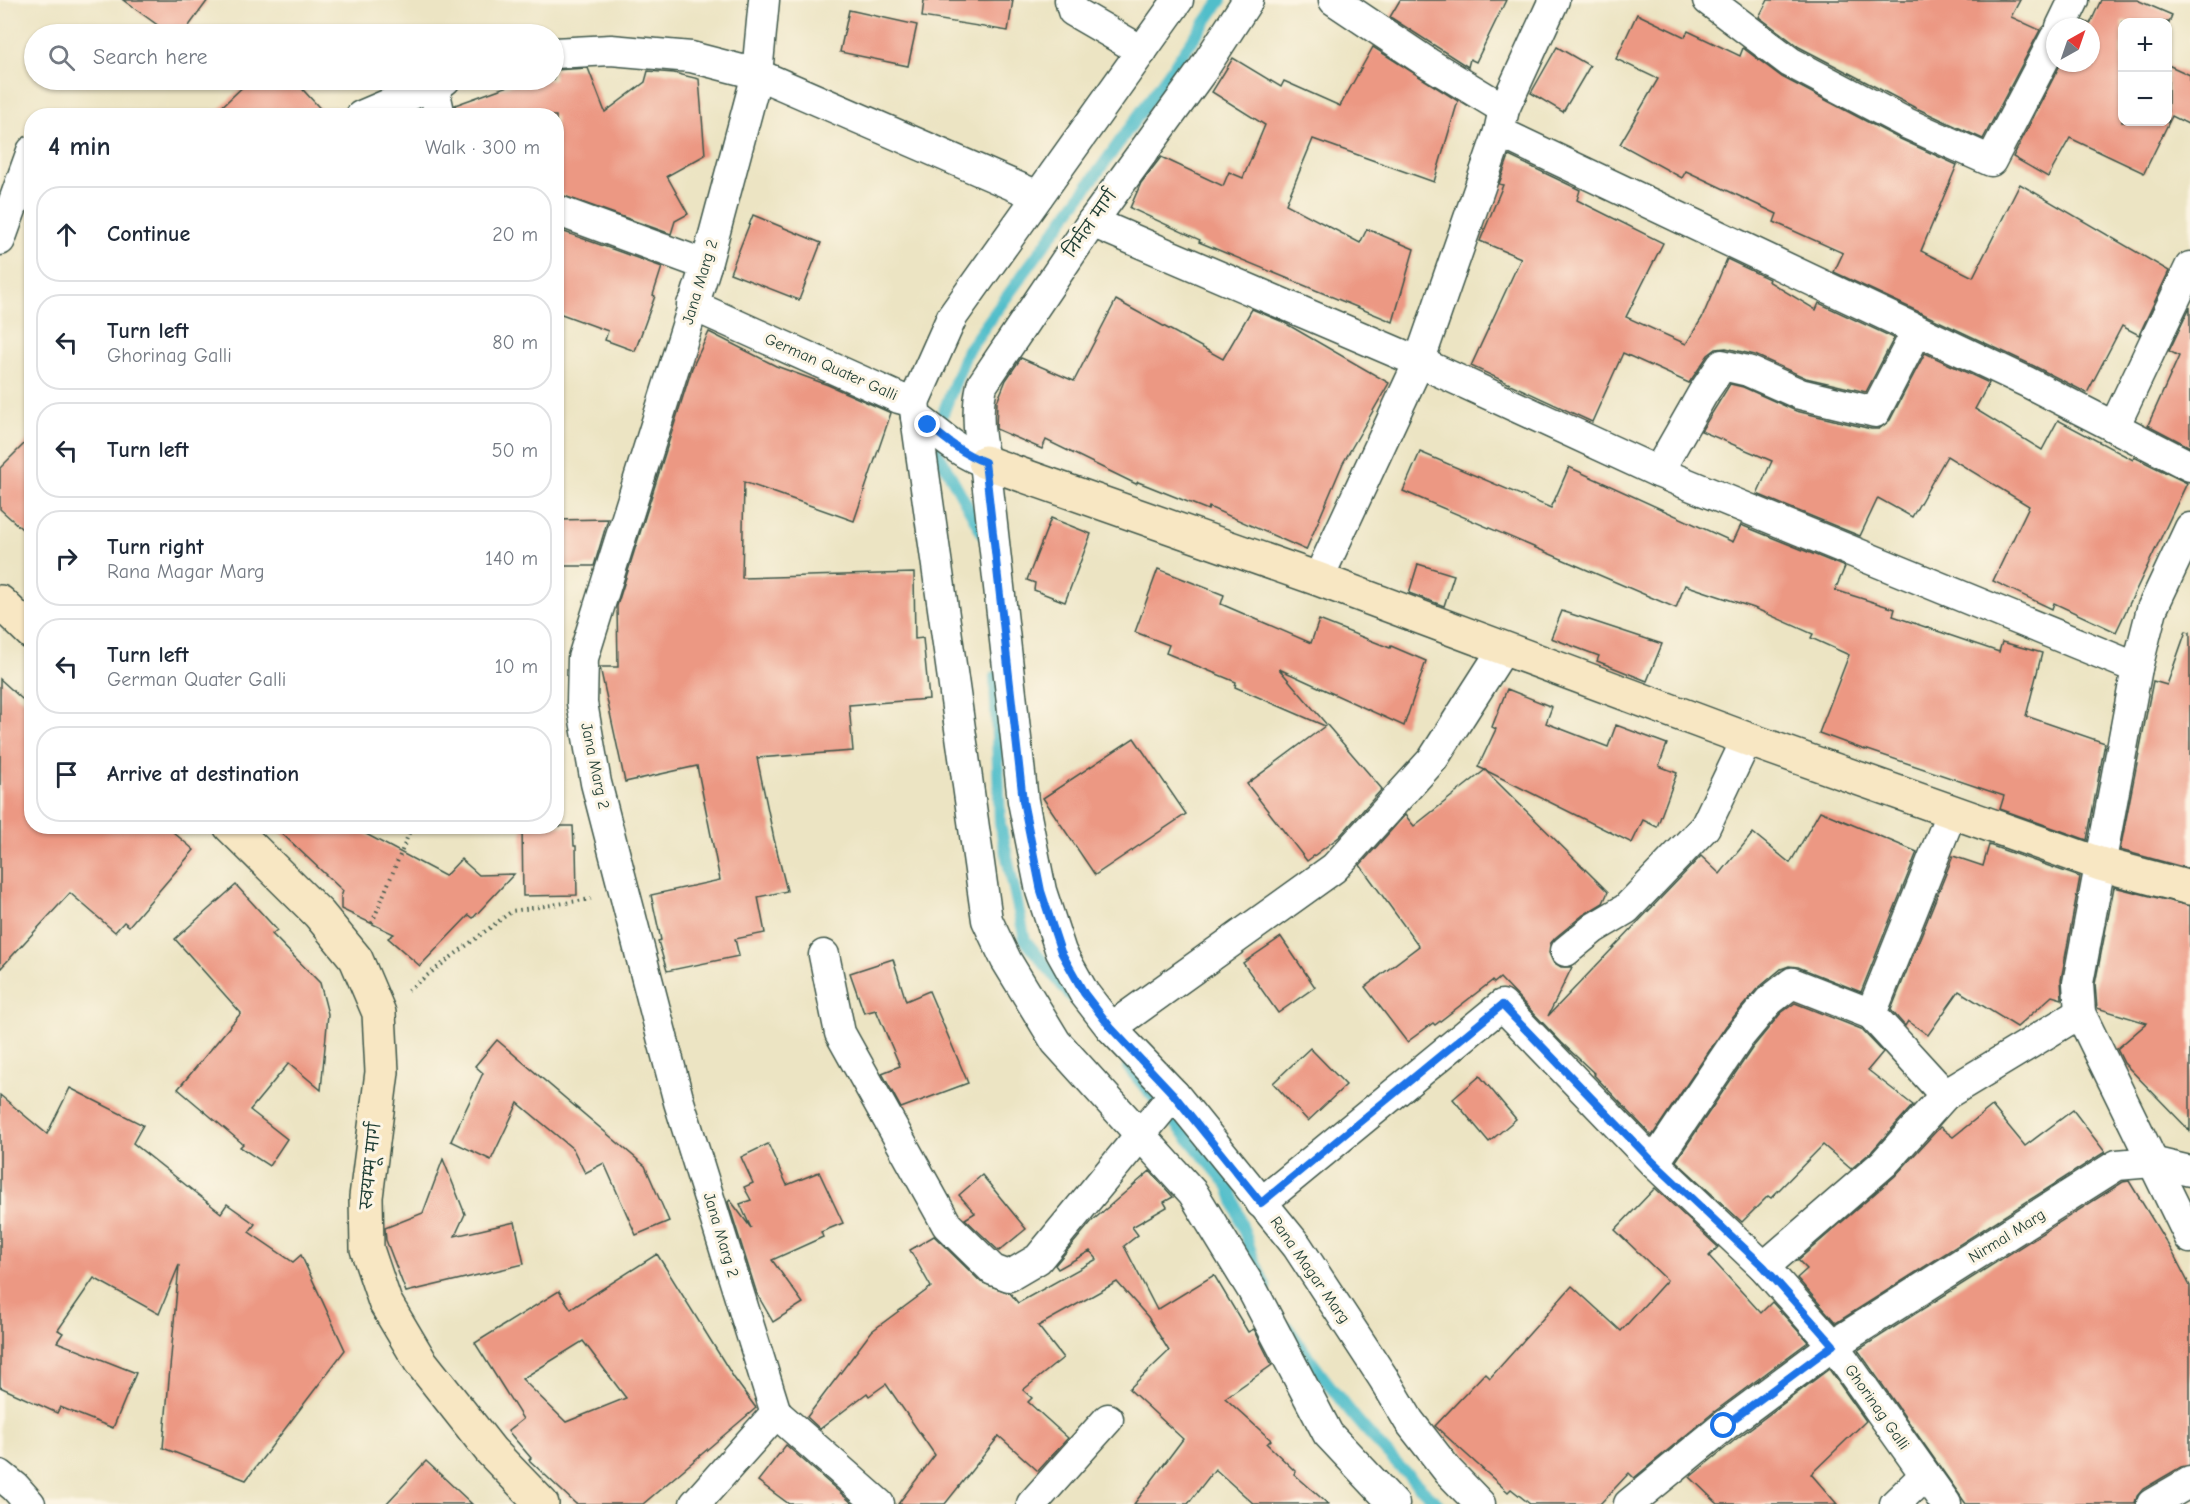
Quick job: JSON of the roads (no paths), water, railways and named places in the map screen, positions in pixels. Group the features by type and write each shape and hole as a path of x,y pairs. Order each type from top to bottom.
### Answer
{"street":[{"name":"Jana Marg 2","path":"764,0 757,74 706,266 583,652 582,703 596,783 679,1102 776,1413"},
{"path":"1070,0 1073,11 1142,51"},
{"path":"1178,0 952,317 919,415 987,920 1006,960 1056,1042 1142,1130 1193,1192 1253,1291 1328,1434 1394,1504"},
{"name":"निर्मल मार्ग","path":"978,460 977,404 982,385 1092,222 1202,71 1248,0"},
{"path":"1334,0 1428,63 1502,120 1917,331 2027,382 2190,466"},
{"path":"1318,579 1419,362 1502,120 1554,0"},
{"path":"1708,0 1790,62 1906,123 1991,162 2046,55"},
{"path":"2065,18 2074,0"},
{"path":"564,52 611,50 690,57 757,74 1038,196"},
{"path":"379,108 421,90"},
{"path":"439,90 440,108"},
{"path":"0,240 24,173"},
{"path":"564,213 706,266"},
{"path":"1092,222 1419,362 1659,472 2137,668"},
{"path":"2114,427 2190,267"},
{"name":"German Quater Galli","path":"692,305 888,393 978,460"},
{"path":"1659,472 1703,393 1722,365 1748,371 1800,394 1875,412 1917,331"},
{"path":"978,460 1318,579 1747,738 2100,864 2190,888"},
{"name":"Rana Magar Marg","path":"978,460 1023,801 1041,891 1061,952 1084,993 1111,1028 1173,1094 1297,1246 1409,1421 1448,1471 1480,1504"},
{"path":"2190,528 2152,609 2137,668 2078,983 2080,1013 2190,1238"},
{"path":"0,602 24,625"},
{"path":"1111,1028 1334,868 1433,759 1504,648"},
{"path":"1566,951 1594,928 1626,909 1705,827 1747,738"},
{"path":"1871,1014 1952,811"},
{"name":"स्वयम्भू मार्ग","path":"238,834 319,914 356,959 379,1013 382,1072 366,1197 368,1249 385,1302 420,1361 491,1451 542,1504"},
{"path":"824,955 840,1033 946,1225 993,1270 1009,1276 1038,1259 1173,1094"},
{"path":"1654,1163 1739,1037 1768,1001 1792,983 1871,1014 1945,1095"},
{"name":"Ghorinag Galli","path":"1261,1203 1502,1005 1654,1163 1764,1267 1833,1345 1946,1504"},
{"path":"1764,1267 1884,1163 1945,1095 2080,1013"},
{"name":"Nirmal Marg","path":"1629,1504 1724,1426 1833,1345 2117,1165 2151,1162 2190,1171"},
{"path":"695,1504 776,1413 879,1504"},
{"path":"1032,1504 1108,1419"},
{"path":"0,1475 30,1504"},
{"path":"1895,1504 1925,1475"},
{"path":"2152,1504 2190,1482"}],"waterway":[{"path":"984,536 932,442 967,351 1221,0"},
{"path":"995,677 1000,824 1025,940 1074,1000"},
{"path":"1128,1067 1229,1186 1252,1255 1266,1288"},
{"path":"1287,1327 1357,1420 1438,1504"}]}
